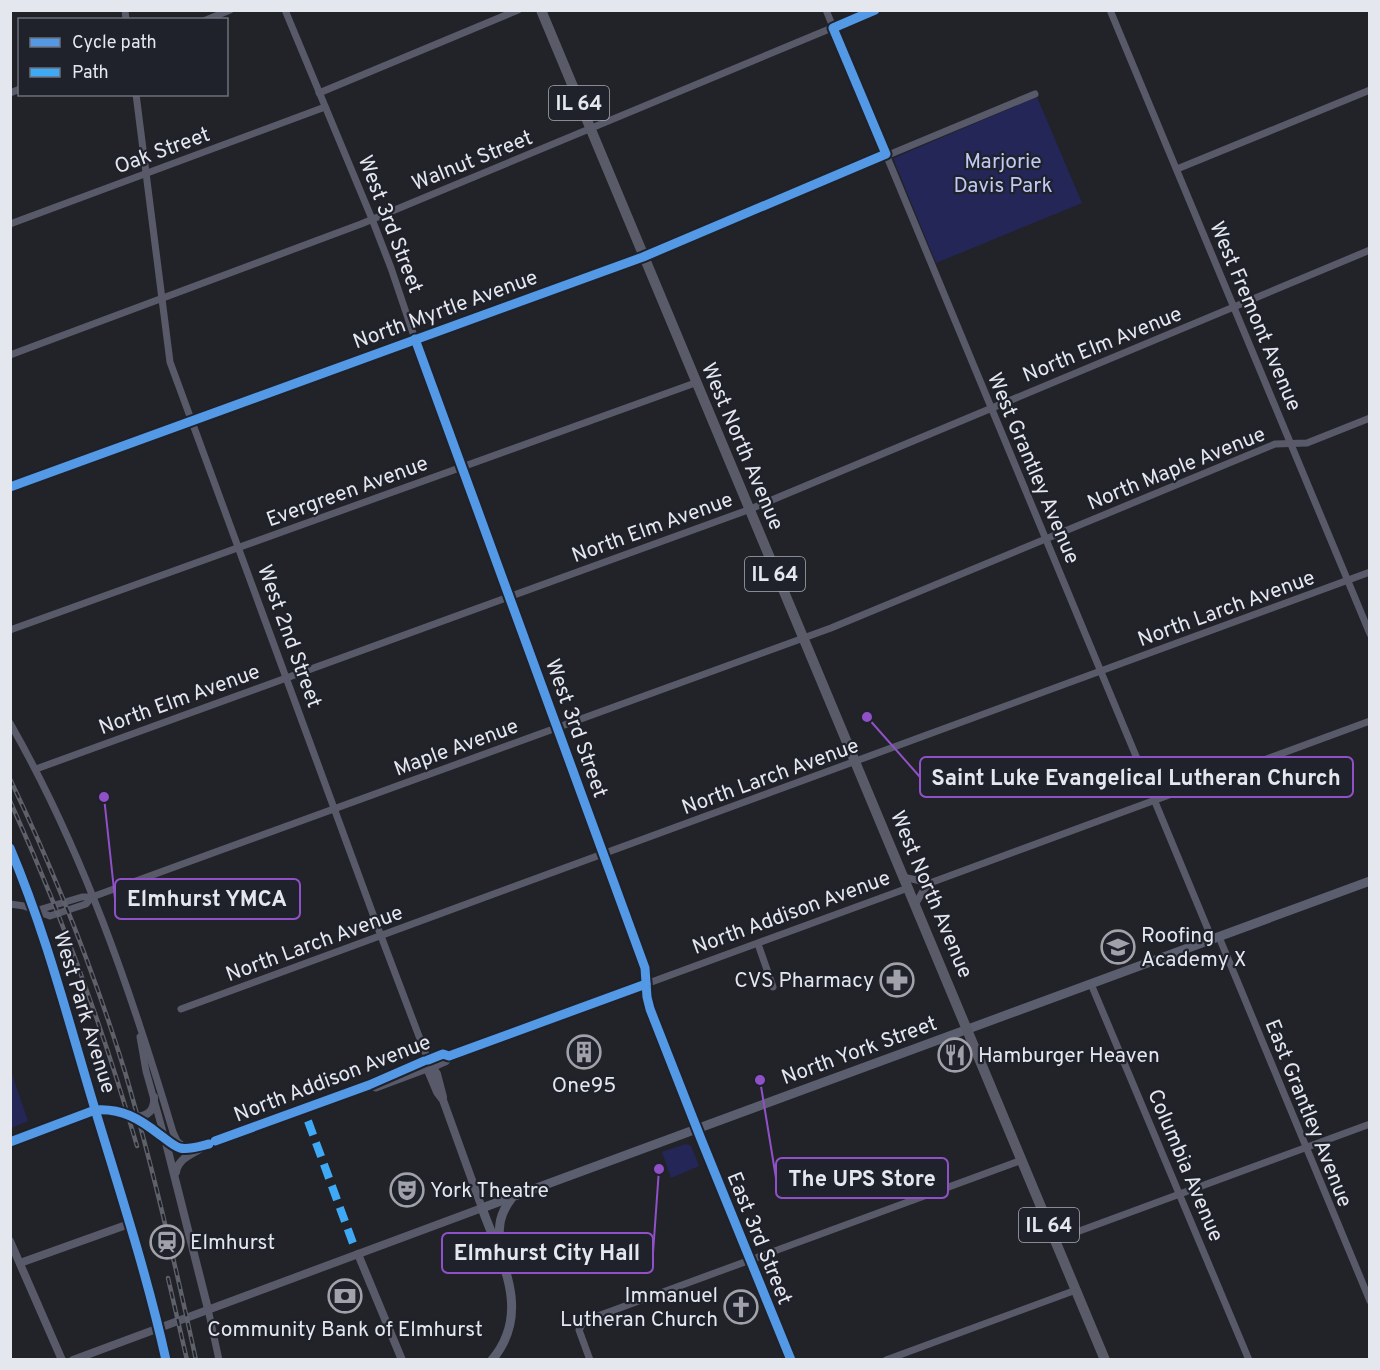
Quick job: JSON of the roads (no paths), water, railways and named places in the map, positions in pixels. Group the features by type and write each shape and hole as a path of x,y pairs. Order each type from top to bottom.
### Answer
{"main road":[{"name":"West North Avenue","path":"540,10 967,1029"},
{"name":"North York Street","path":"482,1208 1370,881"},
{"name":"IL 64","path":"967,1029 1105,1359"},
{"path":"499,1253 499,1228 502,1212 511,1198"},
{"path":"482,1208 510,1284 512,1318 506,1338 492,1359"}],"street":[{"path":"211,18 230,10"},
{"name":"West 3rd Street","path":"285,10 394,277 645,968 647,997 697,1130"},
{"path":"319,93 518,10"},
{"name":"West Grantley Avenue","path":"826,10 1155,801 1215,938"},
{"name":"Walnut Street","path":"10,355 372,219 874,10"},
{"name":"West Fremont Avenue","path":"1110,10 1370,634"},
{"path":"1177,169 1370,90"},
{"name":"North Myrtle Avenue","path":"10,487 643,257 886,154 1035,94"},
{"name":"West 2nd Street","path":"136,96 170,362 428,1064 442,1090 443,1100 482,1208"},
{"name":"Oak Street","path":"10,224 325,107"},
{"name":"North Elm Avenue","path":"36,769 748,510 1370,250"},
{"name":"Evergreen Avenue","path":"10,630 695,383"},
{"name":"North Maple Avenue","path":"831,628 1275,444 1307,443 1370,418"},
{"name":"North Larch Avenue","path":"181,1010 1370,572"},
{"name":"Maple Avenue","path":"10,904 16,903 50,916 59,914 86,904 92,897 831,628"},
{"path":"930,883 1370,721"},
{"path":"10,723 36,769 66,833 135,1014 173,1132 177,1141 185,1148"},
{"name":"West Park Avenue","path":"10,848 35,911 129,1224 166,1359"},
{"name":"North Addison Avenue","path":"903,877 930,883 915,905"},
{"name":"North Addison Avenue","path":"185,1148 209,1144 373,1087 428,1064 443,1054 449,1056 908,888"},
{"name":"East Grantley Avenue","path":"1215,938 1370,1301"},
{"path":"758,944 773,987"},
{"name":"Columbia Avenue","path":"1091,984 1249,1359"},
{"path":"135,1014 146,1071 175,1176 219,1359"},
{"path":"133,1117 151,1112 154,1097"},
{"path":"10,1142 95,1110 112,1109 133,1117 176,1146 185,1148"},
{"path":"1055,1240 1370,1124"},
{"name":"East 3rd Street","path":"697,1130 791,1359"},
{"path":"175,1176 177,1164 209,1144"},
{"path":"590,1359 580,1333 580,1327 587,1320 1022,1160"},
{"name":"North York Street","path":"73,1359 482,1208"},
{"path":"20,1263 129,1224"},
{"path":"10,1241 62,1359"},
{"path":"358,1254 402,1359"},
{"path":"886,1359 1076,1290"}],"railway":[{"path":"10,779 73,923 125,1072 163,1215 196,1360"},
{"path":"10,801 47,886 80,971 137,1146"},
{"path":"168,1278 187,1360"}],"place":[{"name":"Saint Luke Evangelical Lutheran Church","path":"867,717"},
{"name":"Elmhurst YMCA","path":"104,797"},
{"name":"Roofing Academy X","path":"1118,947"},
{"name":"CVS Pharmacy","path":"897,980"},
{"name":"One95","path":"584,1052"},
{"name":"Hamburger Heaven","path":"955,1055"},
{"name":"The UPS Store","path":"760,1080"},
{"name":"Elmhurst City Hall","path":"659,1169"},
{"name":"York Theatre","path":"407,1190"},
{"name":"Elmhurst","path":"167,1242"},
{"name":"Community Bank of Elmhurst","path":"345,1296"},
{"name":"Immanuel Lutheran Church","path":"741,1307"}],"park label":[{"name":"Marjorie Davis Park","path":"1003,173"}]}
